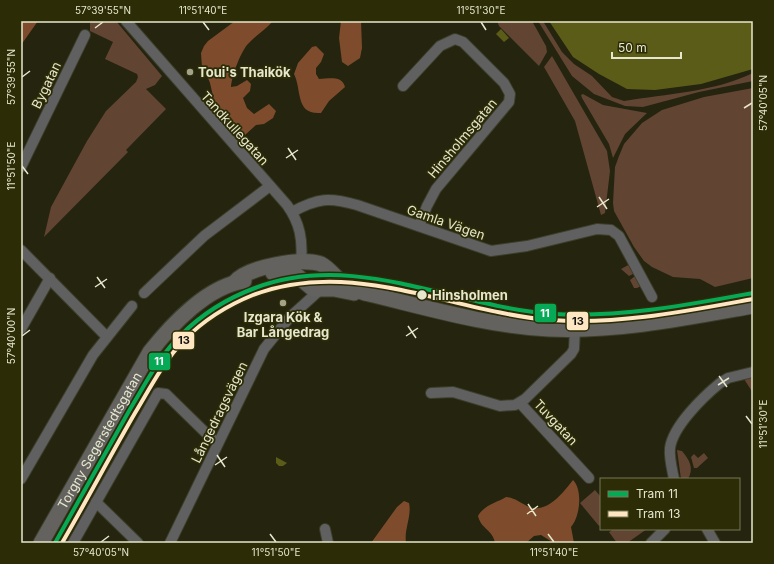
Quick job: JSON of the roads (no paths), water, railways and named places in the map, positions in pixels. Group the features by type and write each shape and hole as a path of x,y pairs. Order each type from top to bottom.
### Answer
{"street":[{"name":"Tandkullegatan","path":"126,21 292,212 301,237 301,274"},
{"name":"Bygatan","path":"21,167 85,35"},
{"name":"Hinsholmsgatan","path":"403,86 440,46 455,39 463,42 504,83 510,94 509,102 436,189 426,206 419,226"},
{"path":"144,293 204,236 270,186"},
{"name":"Gamla Vägen","path":"292,212 314,201 335,200 419,226 491,251 527,246 597,230 611,230 619,236 652,297"},
{"path":"21,250 107,337"},
{"name":"Torgny Segerstedtsgatan","path":"301,274 314,262 326,268"},
{"path":"321,289 328,278 326,268"},
{"path":"326,268 340,280 365,293 495,323 549,329 575,329 642,323 753,306"},
{"name":"Torgny Segerstedtsgatan","path":"41,543 150,352 172,326 186,313 209,296 235,282 277,272 301,274 312,289 334,289 360,294 365,293"},
{"path":"301,274 305,302"},
{"path":"21,329 50,278"},
{"name":"Långedragsvägen","path":"170,543 264,349 279,328 305,302 321,289"},
{"path":"21,479 93,355 132,306"},
{"name":"Tuvgatan","path":"575,329 574,349 571,354 520,402 589,478"},
{"path":"674,478 670,448 680,425 720,383 753,372"},
{"path":"431,393 453,392 500,406 508,406 520,402"},
{"path":"73,543 158,393 166,394 212,439 218,442"},
{"path":"96,502 138,543"},
{"path":"325,529 328,543"},
{"path":"651,543 664,530"},
{"path":"708,530 715,543"}],"tram line":[{"name":"11","path":"55,543 129,411 153,371 173,343 198,320 225,302 255,288 292,278 330,275 367,278 404,284 478,302 516,309 553,314 578,315 653,310 753,293"},
{"name":"13","path":"62,543 135,413 170,357 191,333 208,320 225,309 253,295 291,285 328,282 365,284 402,290 513,315 551,320 576,321 602,321 652,316 753,299"}],"place":[{"name":"Toui's Thaikök","path":"190,72"},
{"name":"Hinsholmen","path":"422,295"},
{"name":"Izgara Kök & Bar Långedrag","path":"283,303"}]}
